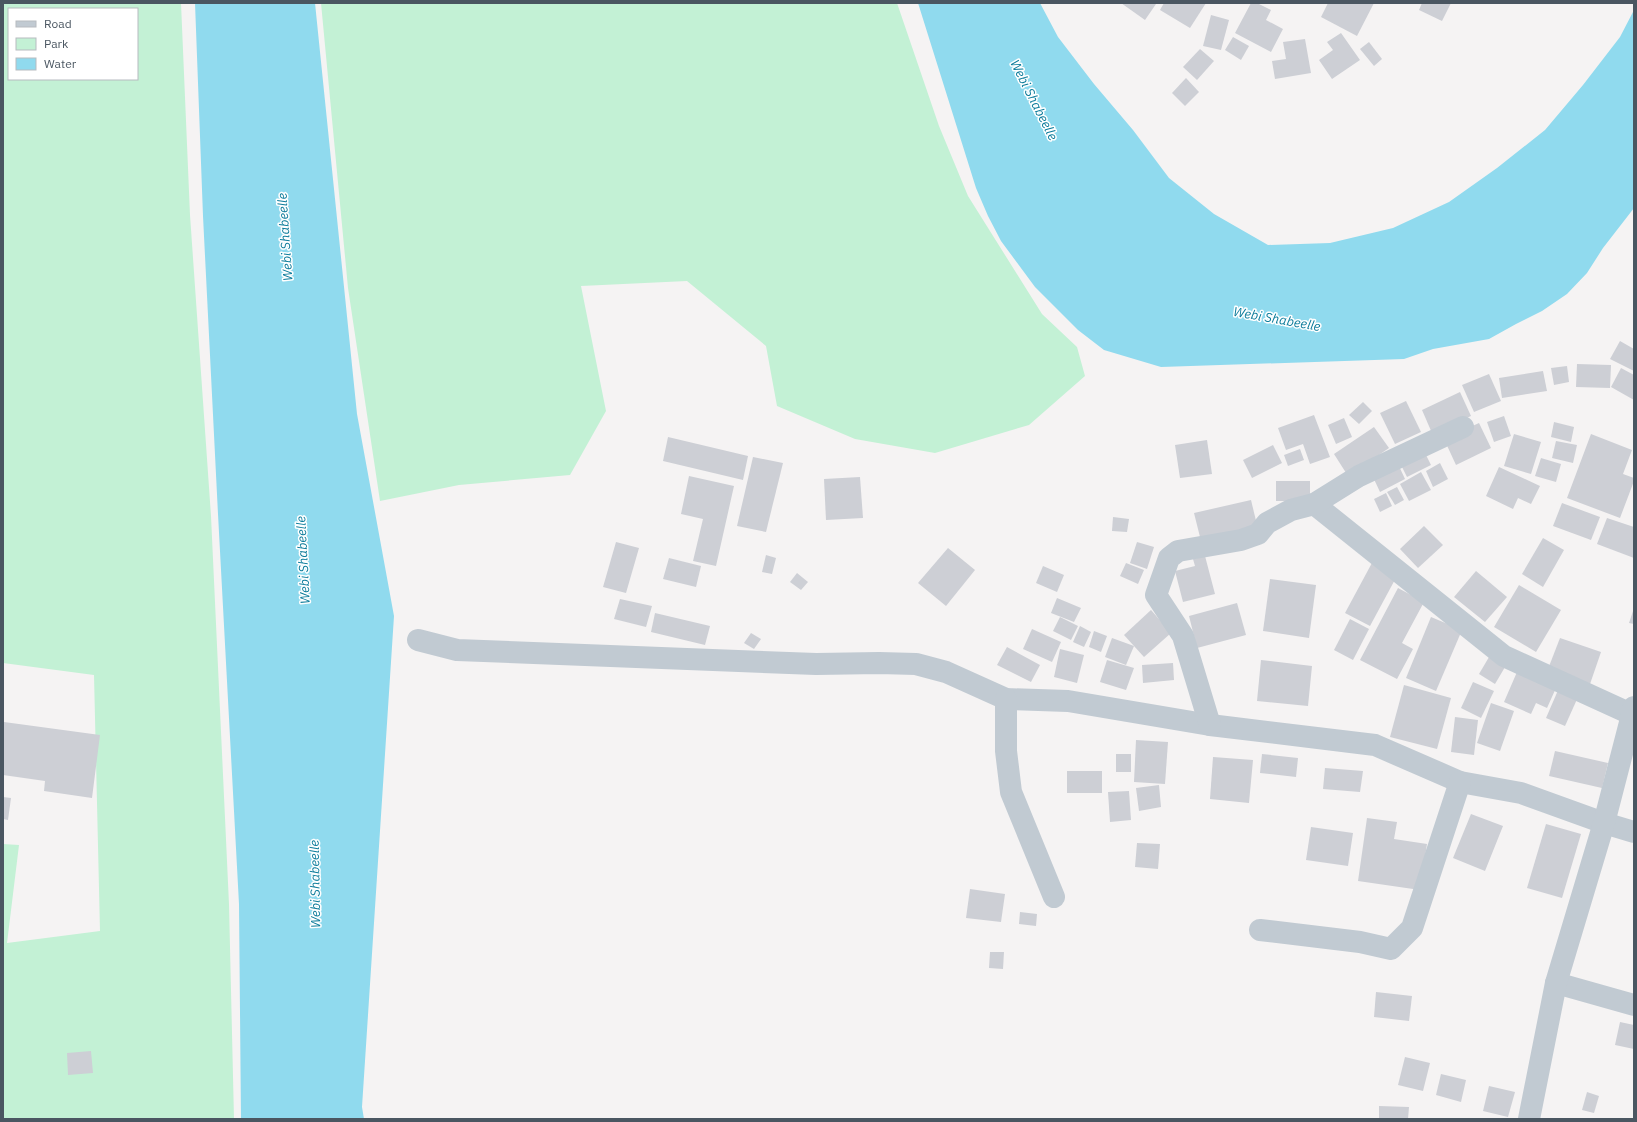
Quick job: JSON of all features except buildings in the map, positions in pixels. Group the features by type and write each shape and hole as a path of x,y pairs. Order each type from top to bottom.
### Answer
{"street":[{"path":"1210,725 1183,636 1156,595 1169,558 1178,551 1241,540 1258,534 1268,523 1291,510 1314,504 1359,476 1463,427"},
{"path":"1314,504 1504,656 1633,711 1604,823 1556,983 1529,1119"},
{"path":"418,640 457,650 816,664 916,664 946,672 1006,699 1068,701 1210,725 1375,745 1460,782 1521,793 1604,823 1634,832"},
{"path":"1006,699 1006,750 1011,792 1054,897"},
{"path":"1260,930 1360,942 1391,949 1412,928 1460,782"},
{"path":"1556,983 1634,1005"}],"green space":[{"path":"3,3 181,3 190,215 211,516 229,904 234,1119 3,1119 3,844 19,845 7,943 100,931 94,675 3,663"},
{"path":"321,3 897,3 939,126 968,196 1042,314 1077,347 1085,376 1029,425 935,453 855,439 777,406 766,346 687,281 581,286 606,411 570,475 459,485 380,501 348,288"}],"water":[{"name":"Webi Shabeelle","path":"195,3 315,3 357,414 394,616 362,1107 364,1119 241,1119 239,904 203,216"},
{"name":"Webi Shabeelle","path":"918,3 1040,3 1058,37 1094,84 1133,130 1169,178 1214,214 1268,245 1330,243 1393,228 1449,202 1497,168 1545,130 1583,85 1620,37 1634,10 1634,208 1603,248 1587,273 1567,294 1542,311 1489,339 1433,349 1404,359 1161,367 1104,350 1078,330 1035,287 1001,241 976,188"}]}
